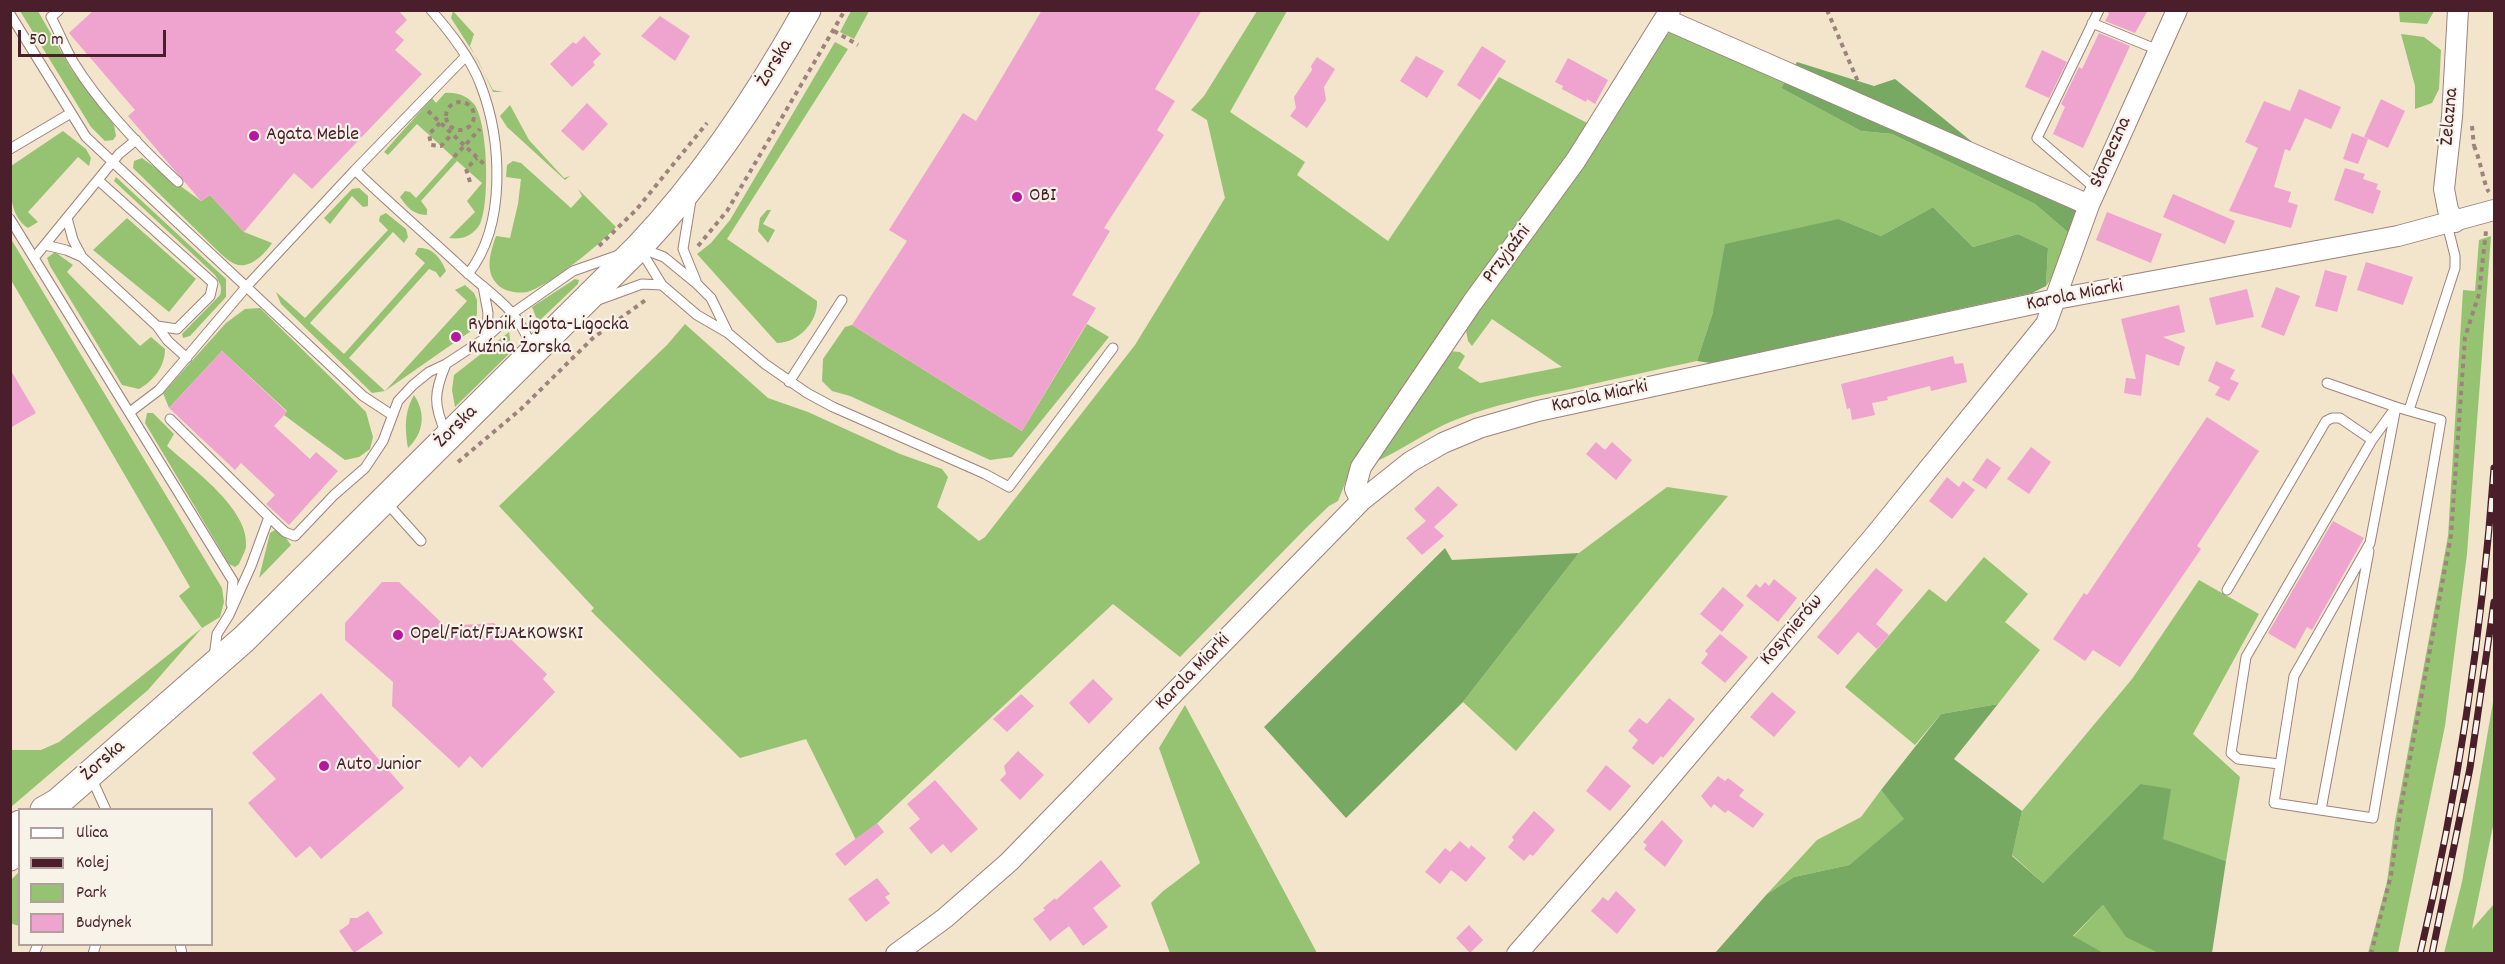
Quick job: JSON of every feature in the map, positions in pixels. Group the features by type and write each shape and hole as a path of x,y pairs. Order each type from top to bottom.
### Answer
{"main road":[{"name":"Żorska","path":"51,807 212,668 282,602 639,247 695,184 750,107 807,10"}],"street":[{"name":"Słoneczna","path":"2056,299 2092,197 2176,10"},
{"name":"Żelazna","path":"2451,223 2444,189 2452,117 2458,10"},
{"path":"1668,15 1872,109 2092,197"},
{"name":"Przyjaźni","path":"1361,501 1355,489 1361,467 1472,303 1576,160 1668,15"},
{"name":"Karola Miarki","path":"896,954 953,912 1009,862 1361,501 1394,474 1427,452 1462,434 1497,422 1582,401 2056,299 2338,249 2451,223 2491,217"},
{"name":"Kosynierów","path":"1517,954 1875,535 2046,324 2056,299"}],"lane":[{"path":"59,10 51,17 76,66 136,140 178,182"},
{"path":"431,10 466,56 480,81 490,118 496,174 491,231 479,260 468,273"},
{"path":"2092,197 2037,138 2099,10"},
{"path":"10,14 86,137 363,396 392,415"},
{"path":"2092,23 2158,50"},
{"path":"130,412 159,390 246,286 466,56"},
{"path":"10,149 71,113"},
{"path":"34,258 112,162 136,140"},
{"path":"355,170 468,273 497,296 513,313 528,336 534,351"},
{"path":"98,180 213,283 210,296 177,329 157,326"},
{"path":"695,184 683,249 697,284"},
{"path":"67,218 73,240 82,257"},
{"path":"10,219 233,581 229,615"},
{"path":"2409,410 2455,268 2451,223"},
{"path":"45,245 82,257 157,326 168,342 187,358"},
{"path":"639,247 662,285 696,315 728,333 789,382 833,407 985,474 1009,487 1113,348"},
{"path":"170,419 285,532 295,536 334,495 365,468 383,441 398,401 413,385 429,372 446,364 487,337 513,313 573,272 639,247 664,257 697,284 711,298 728,333"},
{"path":"579,306 642,284 662,285"},
{"path":"483,286 488,313 487,337"},
{"path":"789,382 842,300"},
{"path":"446,364 437,385 436,405 448,437"},
{"path":"2327,383 2441,420 2373,818 2274,803 2294,676 2370,543"},
{"path":"2279,764 2238,759 2231,753 2230,747 2246,657 2372,440 2396,407"},
{"path":"2321,810 2396,407"},
{"path":"2227,590 2326,421 2331,418 2340,418 2372,440"},
{"path":"384,500 421,541"},
{"path":"212,668 217,634 229,615 251,566 269,517"},
{"path":"90,775 105,808"}],"path":[{"path":"693,252 727,211 845,10"},
{"path":"1827,10 1852,71 1872,109"},
{"path":"834,31 858,45"},
{"path":"419,103 440,123 449,128 458,130 470,126 474,118 473,111 468,104 461,102 453,104 448,109 446,120 449,128 452,134 496,174"},
{"path":"2452,117 2470,136 2484,170 2485,187 2494,195"},
{"path":"454,157 490,118"},
{"path":"595,250 636,210 709,121"},
{"path":"440,123 429,135 431,145 441,146 452,134"},
{"path":"470,126 477,132"},
{"path":"470,182 466,169 477,158"},
{"path":"2371,954 2391,875 2401,807 2451,536 2465,337 2479,294 2484,240 2491,217"}],"green space":[{"path":"2399,10 2434,11 2427,24 2400,22"},
{"path":"20,11 38,11 71,69 114,125 116,136 113,140 105,141 91,127"},
{"path":"453,11 474,34 470,46 474,54 451,18"},
{"path":"851,11 869,11 854,39 840,32"},
{"path":"1257,11 1287,11 1230,112 1305,162 1297,175 1388,241 1499,77 1589,124 1350,471 1338,501 1329,506 1306,528 1180,657 1113,604 857,842 806,739 740,758 591,611 594,608 499,506 667,345 685,324 768,398 808,412 900,454 942,469 948,477 937,507 979,541 985,537 1135,345 1225,198 1207,120 1191,110 1204,96"},
{"path":"1680,31 1787,78 1781,88 1861,131 1892,134 2035,204 2070,234 2050,281 2046,286 2048,248 2018,234 1973,247 1933,207 1881,236 1839,219 1713,312 1697,361 1527,398 1483,410 1444,425 1370,464 1448,351 1460,352 1465,356 1458,368 1480,383 1562,367 1492,319 1472,346 1468,341 1465,325 1656,44 1669,33"},
{"path":"2401,34 2424,37 2441,50 2439,89 2432,103 2415,109 2415,86"},
{"path":"835,42 848,49 727,239 817,301 814,316 805,330 792,339 777,343 697,254 711,243 730,220"},
{"path":"1797,62 1874,86 1895,79 1982,150 2086,196 2070,234 2035,204 1892,134 1861,131 1781,88"},
{"path":"445,93 461,95 474,104 479,114 485,145 486,182 483,214 474,232 458,238 449,238 475,212 467,201 482,183 457,161 421,201 427,209 427,215 414,212 400,197 405,191 410,192 416,198 453,157 417,124 388,155 384,152 432,98 436,103"},
{"path":"510,105 529,140 564,178 570,176 565,180 507,127 500,116"},
{"path":"63,131 86,149 91,158 89,166 78,157 28,212 38,222 28,228 21,222 14,208 11,166"},
{"path":"142,158 201,201 210,195 244,232 272,243 261,256 251,263 240,265 231,262 133,168 134,161"},
{"path":"513,161 521,163 571,208 582,196 578,189 616,227 587,254 560,274 523,293 510,291 500,286 493,279 490,267 496,236 510,238 518,204 521,179 506,177 507,165"},
{"path":"116,177 226,279 226,297 190,336 183,338 182,334 220,295 219,282 215,275 114,181"},
{"path":"359,188 368,196 368,206 363,207 352,196 330,224 324,218 352,189"},
{"path":"1933,207 1973,247 2018,234 2048,248 2046,286 2032,293 1710,363 1697,361 1713,312 1725,244 1839,219 1881,236"},
{"path":"767,210 771,210 763,224 775,230 768,243 758,231 760,218"},
{"path":"386,213 406,229 408,237 404,243 393,232 310,323 344,354 425,263 415,254 418,248 428,249 435,254 446,271 440,278 436,272 429,269 349,358 385,391 372,393 281,304 276,292 305,318 388,230 379,221 380,216"},
{"path":"127,218 196,279 169,312 93,250"},
{"path":"2491,236 2467,554 2445,726 2398,953 2368,953 2387,882 2395,821 2448,536 2463,290 2475,291 2479,240"},
{"path":"11,239 222,588 224,602 220,617 202,628 179,596 190,587 11,280"},
{"path":"55,252 73,265 67,272 140,346 151,337 165,349 163,362 153,378 144,386 139,389 122,385 50,266 47,258"},
{"path":"575,279 579,280 578,284 538,322 532,307"},
{"path":"465,285 474,293 477,300 477,314 471,331 385,391 467,301 455,290"},
{"path":"260,308 366,412 373,437 370,449 359,457 345,460 284,415 287,411 222,351 169,408 163,393 226,323 245,309"},
{"path":"1087,324 1109,337 1012,457 990,460 850,396 832,391 822,381 823,359 845,327 852,325 1022,431"},
{"path":"509,332 512,351 455,407 452,390 454,375"},
{"path":"414,395 422,416 422,423 417,436 408,448 406,421 408,408"},
{"path":"147,413 153,413 174,434 167,446 217,491 239,518 245,533 246,547 239,564 235,567 229,564 145,423"},
{"path":"1667,487 1728,496 1516,751 1463,702 1579,553"},
{"path":"275,530 291,545 259,578 270,533"},
{"path":"1445,548 1452,560 1579,553 1463,702 1346,818 1264,727"},
{"path":"1984,557 2028,594 2005,622 2040,650 1998,704 1941,714 1915,745 1845,687 1929,589 1946,602"},
{"path":"2199,580 2259,614 2193,734 2240,777 2226,861 2163,840 2140,784 2043,883 2012,855 2022,811 2132,679"},
{"path":"202,628 148,690 11,807 11,750 41,750 59,742"},
{"path":"2494,696 2494,821 2472,929 2494,904 2494,953 2444,953 2462,882"},
{"path":"1998,704 1954,759 2022,811 2012,856 2043,883 2140,784 2171,789 2163,839 2226,861 2212,953 2158,953 2126,937 2103,905 2073,936 2104,953 1715,953 1767,894 1794,877 1849,865 1904,819 1881,790 1941,714"},
{"path":"1185,705 1317,953 1170,953 1151,903 1200,863 1159,748"},
{"path":"1881,790 1905,819 1849,865 1794,877 1767,894 1817,840 1861,817"},
{"path":"18,873 18,926 10,923 11,880"},
{"path":"2103,905 2126,936 2158,953 2104,953 2073,937"}],"building":[{"name":"Agata Meble","path":"94,10 398,10 407,20 395,32 404,40 395,50 422,74 312,189 294,173 244,232 210,195 201,201 128,116 135,110 69,33"},
{"name":"OBI","path":"1042,10 1202,10 1155,89 1175,101 1157,130 1164,135 1104,228 1110,231 1072,295 1096,308 1022,431 852,325 907,241 889,230 963,113 976,121"},
{"path":"2106,10 2148,10 2135,33 2105,21 2109,14"},
{"path":"660,16 690,36 675,61 641,36"},
{"path":"2099,33 2130,46 2083,148 2053,134 2065,107 2061,104 2079,67 2082,69"},
{"path":"584,36 601,54 593,62 595,65 572,87 550,64 573,42 576,44"},
{"path":"1482,46 1506,61 1480,100 1457,85"},
{"path":"2042,50 2067,62 2049,98 2025,87"},
{"path":"1416,56 1444,71 1427,98 1400,81"},
{"path":"1317,57 1335,69 1324,87 1326,100 1307,128 1290,116 1296,108 1294,97 1312,70 1311,66"},
{"path":"1568,58 1608,80 1595,104 1587,99 1586,102 1562,89 1563,86 1555,82"},
{"path":"2299,89 2341,107 2331,129 2305,118 2290,151 2285,149 2274,187 2291,192 2288,202 2298,205 2291,228 2229,211 2258,148 2245,142 2264,101 2290,111"},
{"path":"2381,99 2405,111 2388,148 2364,137"},
{"path":"587,103 608,124 583,151 561,131"},
{"path":"2352,133 2368,139 2358,164 2343,159"},
{"path":"2345,168 2365,174 2363,179 2378,184 2376,189 2381,191 2373,214 2334,200"},
{"path":"2173,194 2235,221 2225,244 2163,217"},
{"path":"2107,212 2162,234 2151,263 2096,240"},
{"path":"2366,262 2413,277 2403,305 2357,290"},
{"path":"2325,270 2347,276 2337,312 2315,306"},
{"path":"2276,287 2300,296 2284,336 2261,327"},
{"path":"2247,289 2254,317 2216,325 2209,298"},
{"path":"2179,305 2185,332 2163,337 2185,347 2179,366 2146,354 2141,396 2124,393 2126,378 2136,379 2121,319"},
{"path":"222,351 287,412 274,426 310,459 316,452 338,471 289,525 266,504 275,495 241,463 235,470 169,408"},
{"path":"1953,356 1955,364 1963,363 1967,382 1931,391 1930,386 1887,397 1888,400 1872,403 1875,415 1852,420 1841,384"},
{"path":"2216,361 2235,370 2230,379 2239,383 2229,401 2215,395 2220,387 2208,381"},
{"path":"10,369 36,413 10,428"},
{"path":"2207,417 2259,451 2197,546 2201,549 2120,667 2093,650 2085,661 2053,639 2084,593 2087,595"},
{"path":"1596,442 1605,450 1612,442 1632,460 1616,480 1586,454"},
{"path":"2031,447 2051,462 2029,494 2007,479"},
{"path":"1987,458 2001,468 1986,489 1972,480"},
{"path":"1947,477 1959,487 1963,481 1975,490 1952,519 1929,501"},
{"path":"1438,486 1458,505 1434,527 1444,536 1422,555 1406,538 1426,521 1414,509"},
{"path":"2333,521 2364,538 2312,630 2307,627 2295,649 2268,633"},
{"path":"1876,568 1903,590 1876,624 1889,635 1877,649 1858,632 1838,655 1817,637"},
{"path":"1774,579 1797,598 1778,622 1746,596 1756,584 1760,588 1765,582 1769,586"},
{"path":"382,582 399,582 445,626 494,623 547,674 543,679 555,692 482,768 470,756 459,768 392,706 393,682 345,640 345,623"},
{"path":"1723,587 1744,605 1722,632 1700,614"},
{"path":"1720,634 1748,657 1725,683 1701,663 1708,654 1705,651"},
{"path":"1093,679 1113,699 1089,724 1069,703"},
{"path":"1772,692 1796,712 1774,737 1750,717"},
{"name":"Auto Junior","path":"321,693 404,788 321,859 310,846 296,858 248,803 276,779 252,753"},
{"path":"1021,694 1034,706 1007,732 993,719"},
{"path":"1669,698 1695,719 1663,758 1661,756 1653,765 1632,748 1638,740 1628,731 1639,718 1647,724"},
{"path":"1018,751 1044,775 1020,800 1000,780 1006,774 1004,766"},
{"path":"1606,765 1631,786 1610,811 1586,791"},
{"path":"1718,776 1725,781 1728,778 1744,790 1739,796 1764,814 1753,828 1728,810 1725,813 1714,804 1711,808 1701,796"},
{"path":"935,780 978,829 951,853 943,844 931,854 909,828 920,819 907,804"},
{"path":"1534,811 1555,830 1533,856 1530,854 1524,861 1508,847 1514,840 1512,837"},
{"path":"1662,820 1683,841 1665,867 1644,849 1647,845 1643,842"},
{"path":"877,823 884,832 845,866 835,854"},
{"path":"1460,841 1469,849 1471,845 1486,858 1466,882 1451,870 1440,884 1425,872 1445,848 1450,852"},
{"path":"1101,860 1121,886 1093,908 1108,927 1083,946 1069,926 1050,941 1033,919"},
{"path":"877,878 890,894 885,897 890,903 866,922 848,899"},
{"path":"1616,891 1636,910 1617,934 1591,911 1603,897 1608,901"},
{"path":"368,911 383,933 354,953 339,931 349,924 350,918 357,918"},
{"path":"1469,925 1483,940 1470,953 1456,938"}],"railway":[{"path":"2420,954 2446,834 2467,712 2483,591 2494,468"},
{"path":"2432,954 2470,768 2494,602"}],"place":[{"name":"Agata Meble","path":"254,136"},
{"name":"OBI","path":"1017,197"},
{"name":"Rybnik Ligota-Ligocka Kuźnia Żorska","path":"456,337"},
{"name":"Opel/Fiat/FIJAŁKOWSKI","path":"398,635"},
{"name":"Auto Junior","path":"324,766"}]}
